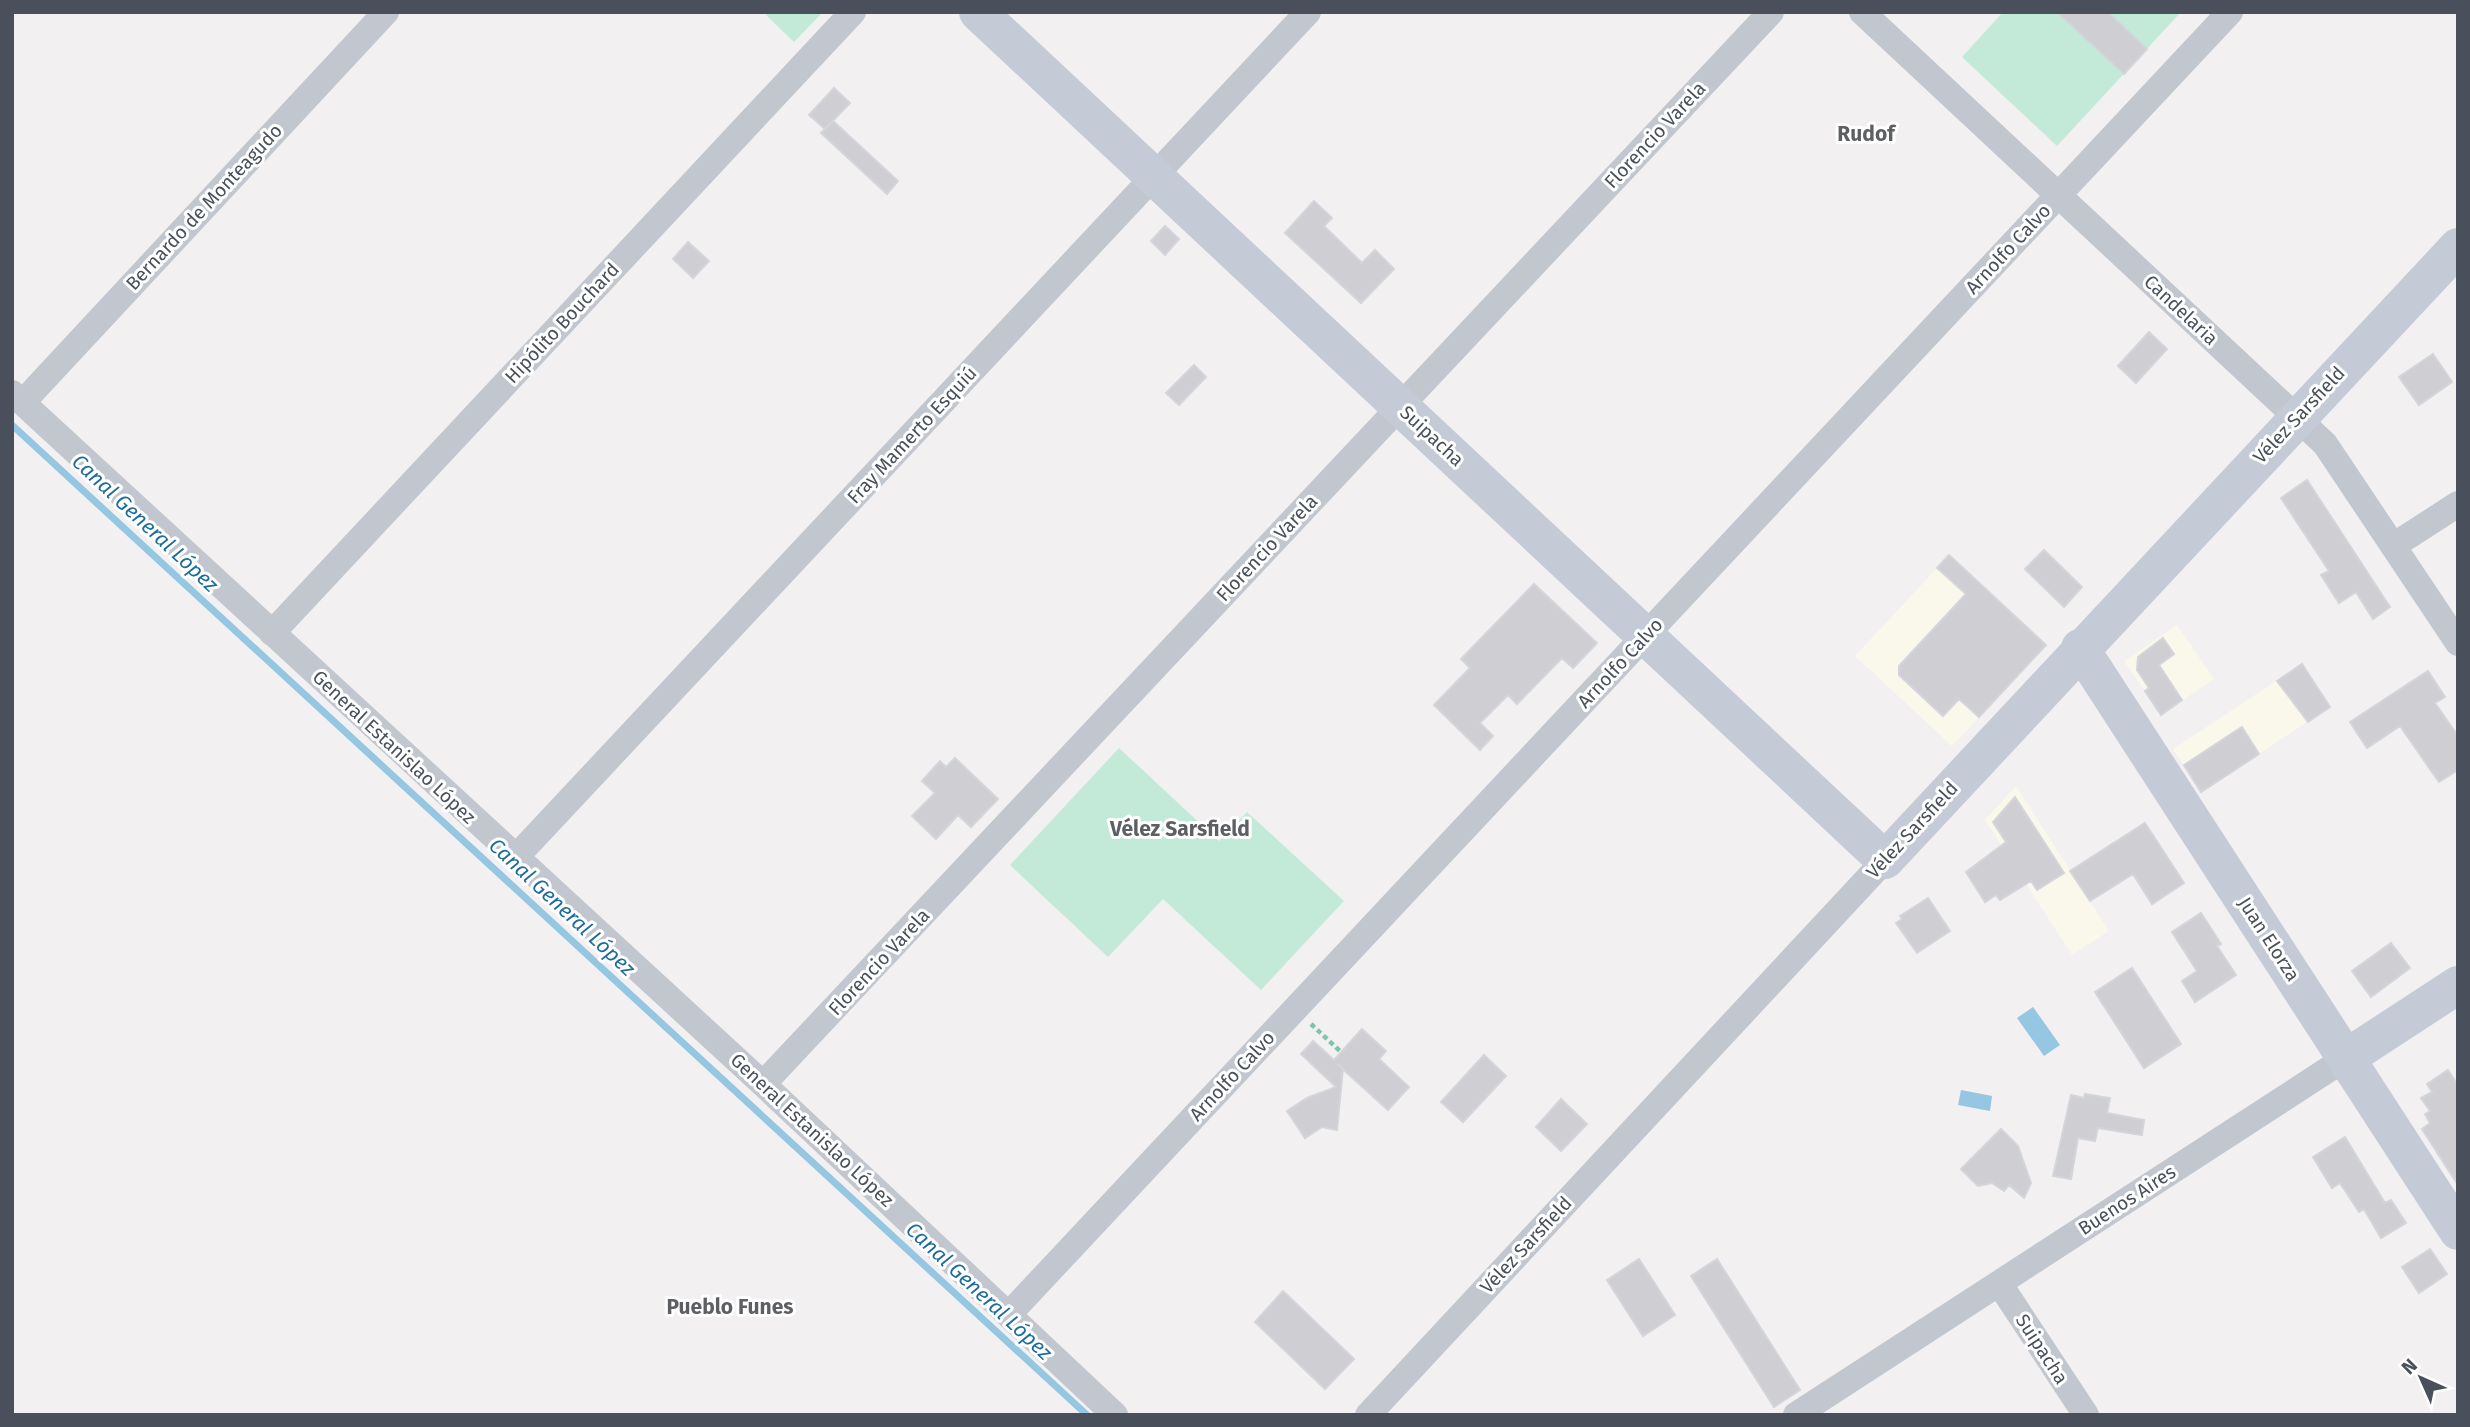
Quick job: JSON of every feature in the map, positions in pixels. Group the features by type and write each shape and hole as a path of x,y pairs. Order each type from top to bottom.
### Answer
{"main road":[{"name":"Suipacha","path":"978,12 1885,860"},
{"name":"Vélez Sarsfield","path":"1885,860 2080,648 2458,247"},
{"name":"Juan Elorza","path":"2080,648 2458,1231"},
{"name":"Buenos Aires","path":"2346,1058 2458,985"}],"street":[{"name":"Bernardo de Monteagudo","path":"17,397 386,12"},
{"name":"Hipólito Bouchard","path":"272,633 853,12"},
{"name":"Fray Mamerto Esquiú","path":"515,858 1308,12"},
{"name":"Florencio Varela","path":"763,1084 1770,12"},
{"name":"Candelaria","path":"1862,12 2326,444 2458,643"},
{"name":"Arnolfo Calvo","path":"1010,1313 2230,12"},
{"name":"General Estanislao López","path":"17,397 1010,1313 1115,1415"},
{"path":"2393,546 2458,504"},
{"name":"Vélez Sarsfield","path":"1368,1415 1885,860"},
{"name":"Buenos Aires","path":"1796,1415 2346,1058"},
{"name":"Suipacha","path":"1999,1283 2086,1415"}],"path":[{"path":"1295,1009 1341,1052"}],"shaded area":[{"path":"1949,555 2046,645 1952,746 1855,656"},
{"path":"2177,625 2214,679 2161,715 2124,661"},
{"path":"2302,664 2330,707 2201,792 2173,749"},
{"path":"2016,786 2109,931 2072,955 1985,820"}],"green space":[{"path":"763,12 823,12 794,42"},
{"path":"2003,12 2181,12 2057,146 1962,57"},
{"path":"1119,748 1219,841 1247,812 1344,901 1261,990 1163,899 1108,957 1010,865"}],"water":[{"path":"2033,1007 2060,1045 2044,1056 2017,1018"},
{"path":"1961,1090 1992,1096 1990,1111 1958,1105"}],"building":[{"path":"2057,12 2108,12 2147,49 2124,74"},
{"path":"834,88 850,103 825,129 809,115"},
{"path":"833,121 898,181 887,194 821,133"},
{"path":"1314,201 1332,218 1324,226 1362,263 1375,250 1394,269 1361,303 1285,233"},
{"path":"1165,226 1179,239 1165,255 1151,241"},
{"path":"688,242 709,261 693,278 673,259"},
{"path":"2149,332 2167,349 2136,383 2118,366"},
{"path":"2433,354 2452,382 2419,405 2399,377"},
{"path":"1194,365 1206,377 1179,405 1166,393"},
{"path":"2307,480 2390,607 2373,619 2356,592 2339,603 2321,575 2329,571 2281,498"},
{"path":"2044,550 2082,587 2064,607 2025,569"},
{"path":"1949,555 2046,645 1979,717 1959,699 1943,716 1899,675 1899,666 1966,594 1937,568"},
{"path":"1534,584 1597,643 1573,668 1562,658 1517,704 1508,695 1480,723 1493,736 1480,750 1434,705 1470,668 1461,659"},
{"path":"2163,638 2174,654 2159,665 2182,700 2161,715 2145,691 2149,688 2137,670 2138,657"},
{"path":"2302,664 2330,707 2308,722 2277,681"},
{"path":"2428,671 2445,697 2435,703 2458,736 2458,770 2439,782 2400,726 2367,748 2350,722"},
{"path":"2242,727 2259,754 2201,792 2184,765"},
{"path":"955,758 998,799 971,827 958,815 936,839 912,816 935,793 922,781 940,761 946,767"},
{"path":"2015,797 2064,873 2037,890 2031,881 2000,900 1996,895 1985,902 1966,872 2006,842 1993,822"},
{"path":"2145,823 2184,883 2152,904 2133,874 2090,901 2070,871"},
{"path":"1928,898 1950,931 1917,953 1896,923 1902,919 1900,916"},
{"path":"2201,913 2221,944 2217,946 2236,975 2195,1002 2182,981 2197,971 2172,932"},
{"path":"2391,943 2410,968 2371,997 2352,971"},
{"path":"2132,968 2181,1044 2144,1068 2095,992"},
{"path":"1362,1029 1386,1051 1379,1059 1409,1087 1388,1110 1343,1069 1337,1130 1322,1127 1305,1138 1287,1111 1307,1098 1336,1087 1301,1054 1313,1041 1334,1060"},
{"path":"1484,1055 1506,1076 1463,1122 1441,1102"},
{"path":"2448,1070 2458,1085 2458,1185 2422,1129 2430,1123 2425,1114 2430,1111 2421,1098 2432,1092 2427,1084"},
{"path":"2085,1094 2110,1098 2107,1113 2144,1120 2142,1135 2098,1128 2095,1141 2078,1138 2071,1179 2053,1176 2071,1095 2084,1098"},
{"path":"1561,1099 1587,1124 1561,1151 1536,1127"},
{"path":"2001,1129 2018,1146 2031,1183 2024,1198 2009,1185 2004,1191 1992,1183 1978,1186 1961,1169"},
{"path":"2345,1137 2385,1203 2391,1200 2406,1223 2381,1238 2364,1209 2359,1212 2340,1183 2332,1188 2313,1157"},
{"path":"2430,1249 2447,1274 2419,1293 2402,1267"},
{"path":"1639,1259 1675,1315 1643,1336 1607,1280"},
{"path":"1717,1259 1800,1390 1774,1407 1691,1276"},
{"path":"1283,1291 1354,1359 1325,1389 1255,1322"}],"waterway":[{"name":"Canal General López","path":"12,425 1087,1415"}],"district":[{"name":"Rudof","path":"1866,134"},
{"name":"Vélez Sarsfield","path":"1180,829"},
{"name":"Pueblo Funes","path":"730,1307"}]}
